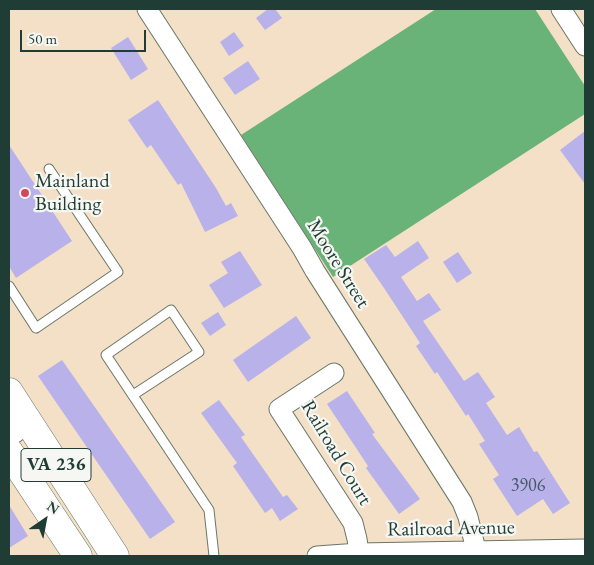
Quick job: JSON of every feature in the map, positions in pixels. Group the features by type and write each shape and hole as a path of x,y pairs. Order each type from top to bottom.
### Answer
{"main road":[{"name":"VA 236","path":"9,392 18,426 115,556"},
{"name":"VA 236","path":"9,452 78,556"}],"street":[{"name":"Moore Street","path":"147,9 302,248 462,502 468,517 465,552"},
{"path":"561,9 585,46"},
{"name":"Railroad Court","path":"334,373 279,409 353,523 359,553"},
{"name":"Railroad Avenue","path":"317,556 359,553 578,552"}],"lane":[{"path":"9,286 36,328 118,272 49,169"},
{"path":"133,396 199,352 171,310 106,355 133,396 209,510 214,556"}],"green space":[{"path":"436,9 535,9 585,86 585,114 333,277 241,135"}],"building":[{"path":"268,9 275,9 282,18 265,30 256,18"},
{"path":"234,32 244,46 229,56 220,42"},
{"path":"128,37 148,69 131,80 111,48"},
{"path":"248,61 260,79 235,95 223,78"},
{"path":"158,100 226,206 231,203 238,216 205,232 181,183 178,185 151,145 147,148 128,120"},
{"path":"585,131 585,184 560,150"},
{"name":"Mainland Building","path":"9,145 72,241 16,278 9,266"},
{"path":"418,241 429,258 401,277 417,301 429,293 441,310 423,321 464,381 478,372 495,397 486,403 507,435 519,427 534,452 537,451 570,503 553,514 543,499 517,516 493,479 499,475 479,444 485,441 468,414 466,416 437,372 435,374 416,346 420,343 364,259 386,245 395,257"},
{"path":"240,251 262,285 224,308 209,285 228,273 221,262"},
{"path":"458,252 472,273 457,283 443,262"},
{"path":"218,312 226,325 210,336 201,323"},
{"path":"296,316 311,338 248,382 233,360"},
{"path":"62,360 175,522 150,539 38,376"},
{"path":"347,391 375,433 372,434 420,499 399,514 366,468 368,466 327,404"},
{"path":"219,400 245,435 241,437 283,497 287,495 298,509 280,521 272,508 265,513 233,466 237,463 201,413"},
{"path":"9,505 28,536 9,548"}],"place":[{"name":"Mainland Building","path":"25,193"}]}
